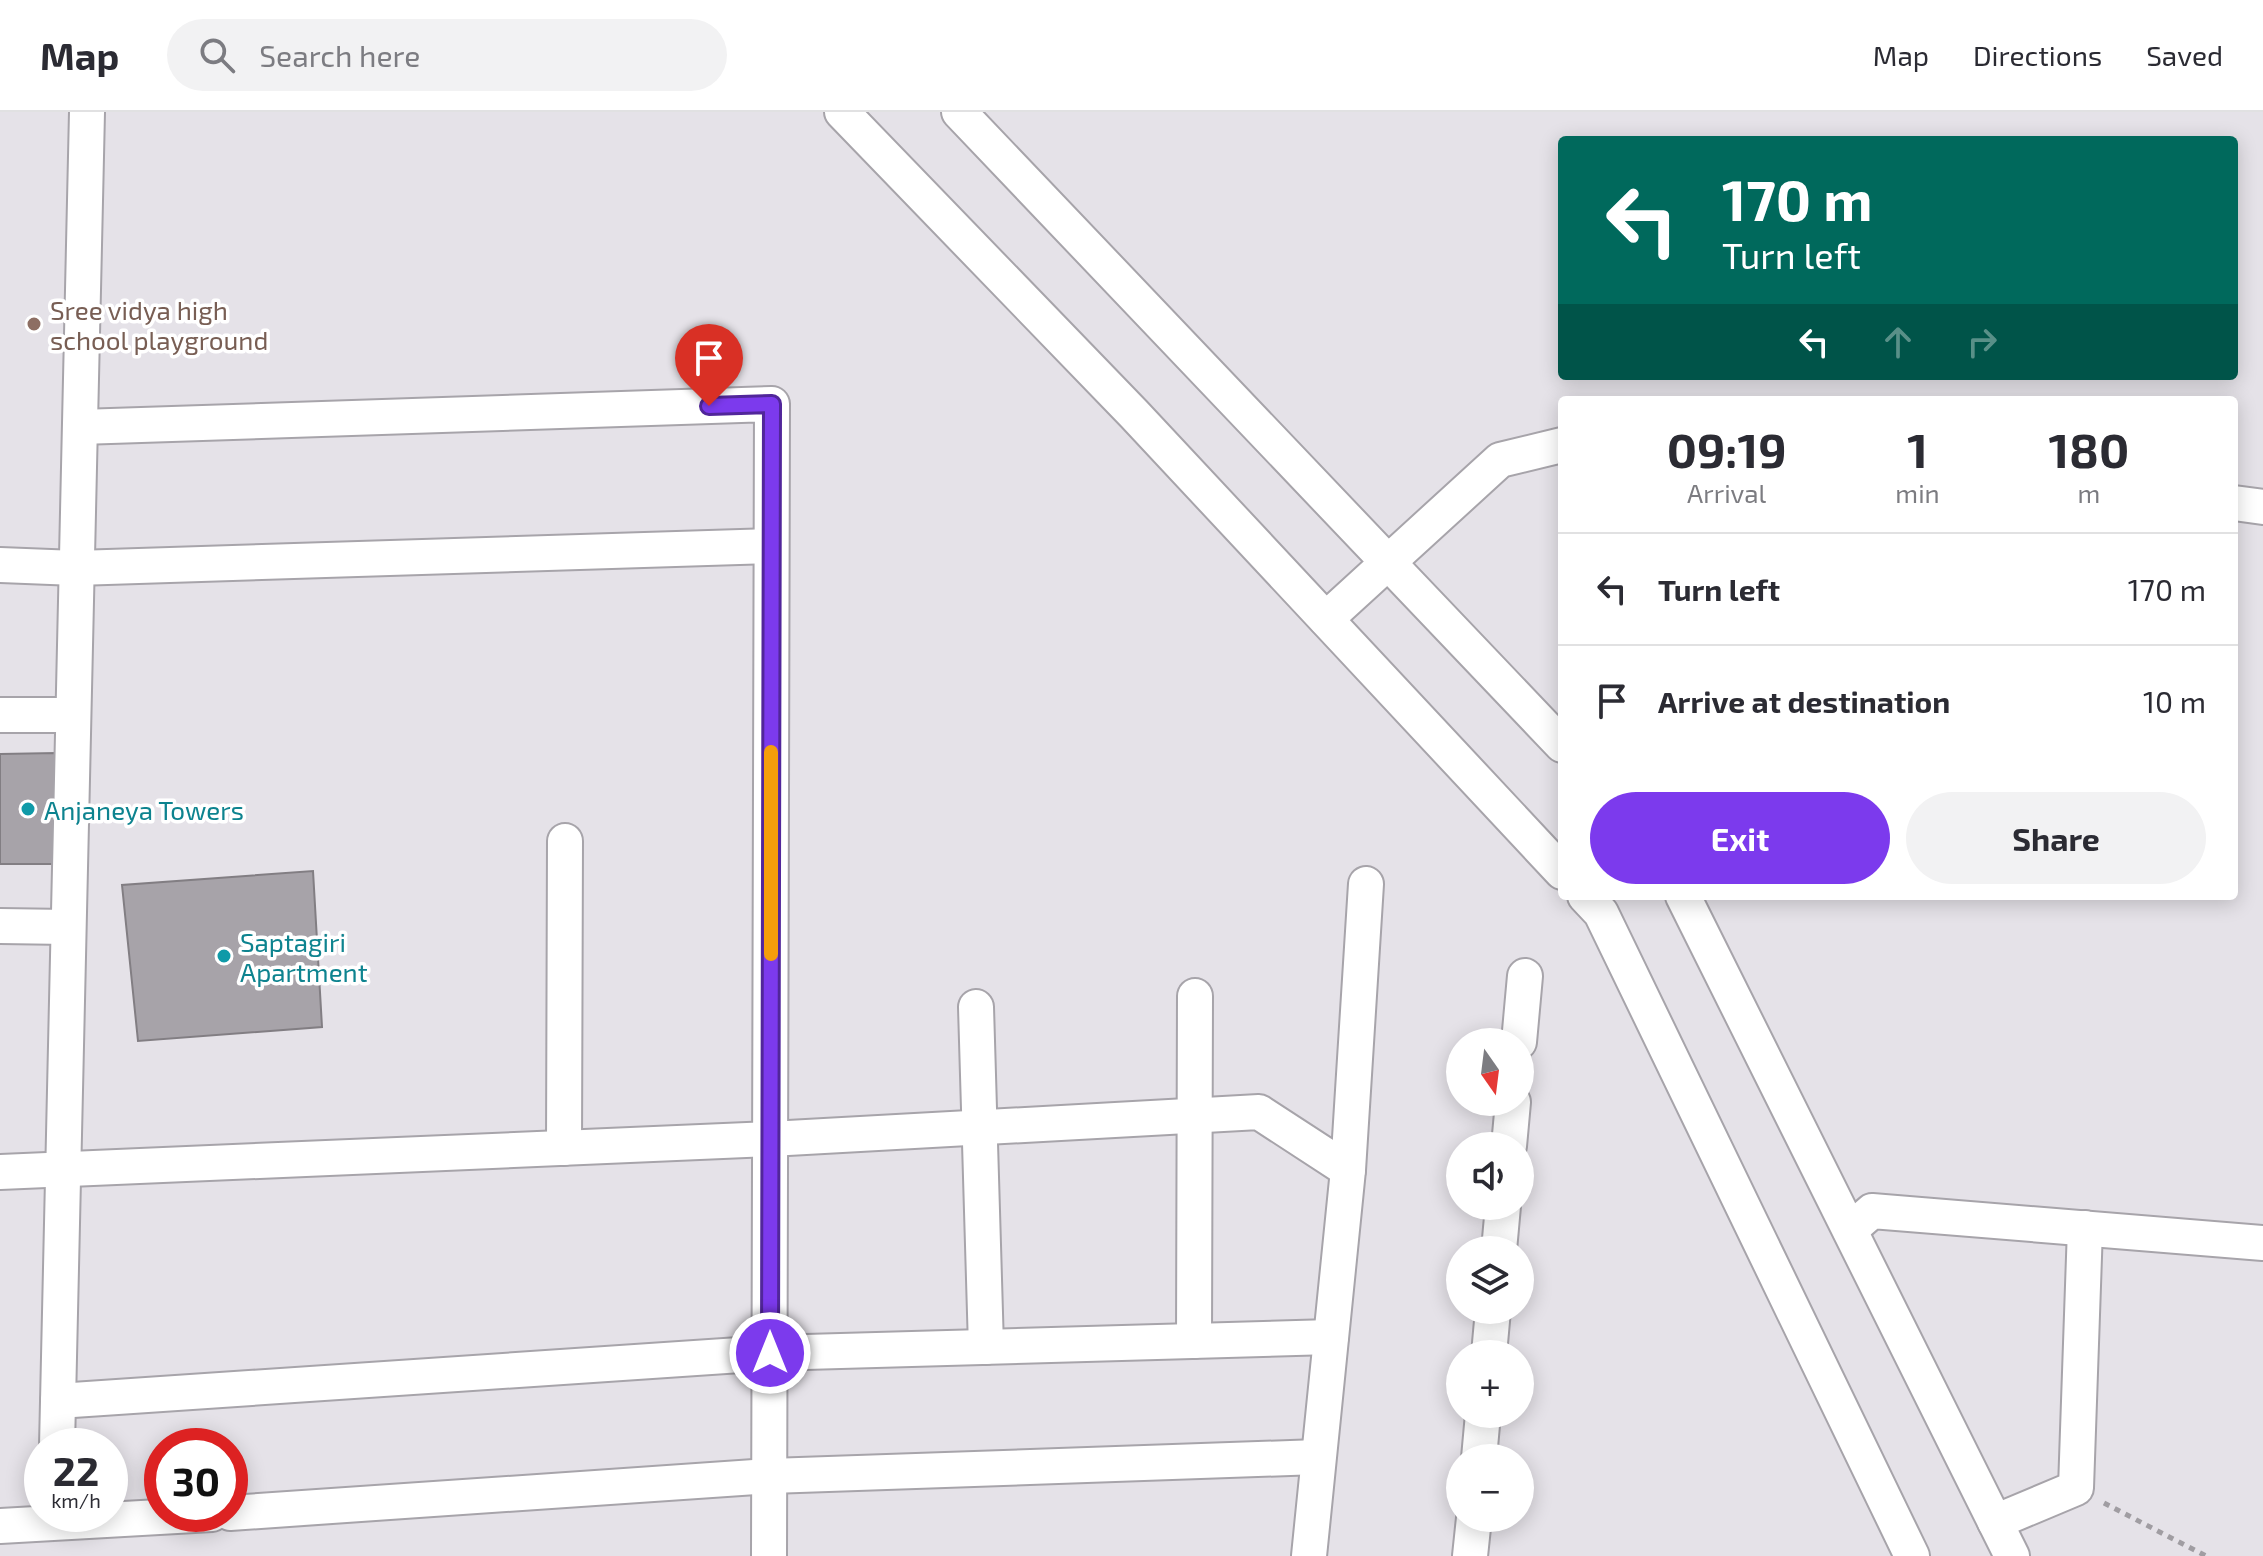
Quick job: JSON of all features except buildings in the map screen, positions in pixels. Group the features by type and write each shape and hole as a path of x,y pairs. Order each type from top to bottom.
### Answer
{"street":[{"path":"57,1428 87,112"},
{"path":"842,112 1134,414 1558,868"},
{"path":"959,112 1558,741"},
{"path":"80,427 772,404 769,1556"},
{"path":"1326,619 1500,460 1558,446"},
{"path":"2238,504 2263,507"},
{"path":"0,565 76,568 771,546"},
{"path":"0,715 73,715"},
{"path":"564,1148 565,841"},
{"path":"1309,1556 1348,1170 1366,884"},
{"path":"1589,900 1601,913 1912,1556"},
{"path":"1685,900 2012,1556"},
{"path":"0,926 68,927"},
{"path":"1520,1028 1525,976"},
{"path":"1194,1341 1195,996"},
{"path":"976,1007 986,1347"},
{"path":"0,1172 770,1139 1259,1112 1348,1170"},
{"path":"1850,1230 1872,1211 2263,1243"},
{"path":"1995,1522 2076,1488 2085,1228"},
{"path":"58,1401 770,1353 1331,1337"},
{"path":"248,1512 770,1476 1318,1457"},
{"path":"0,1526 24,1529"},
{"path":"1470,1556 1473,1532"}],"path":[{"path":"2076,1488 2206,1556"}],"slow traffic":[{"path":"771,752 771,954"}],"place":[{"name":"Sree vidya high school playground","path":"34,324"},
{"name":"Anjaneya Towers","path":"28,809"},
{"name":"Saptagiri Apartment","path":"224,956"}],"route":[{"path":"709,406 772,404 770,1353"}]}
